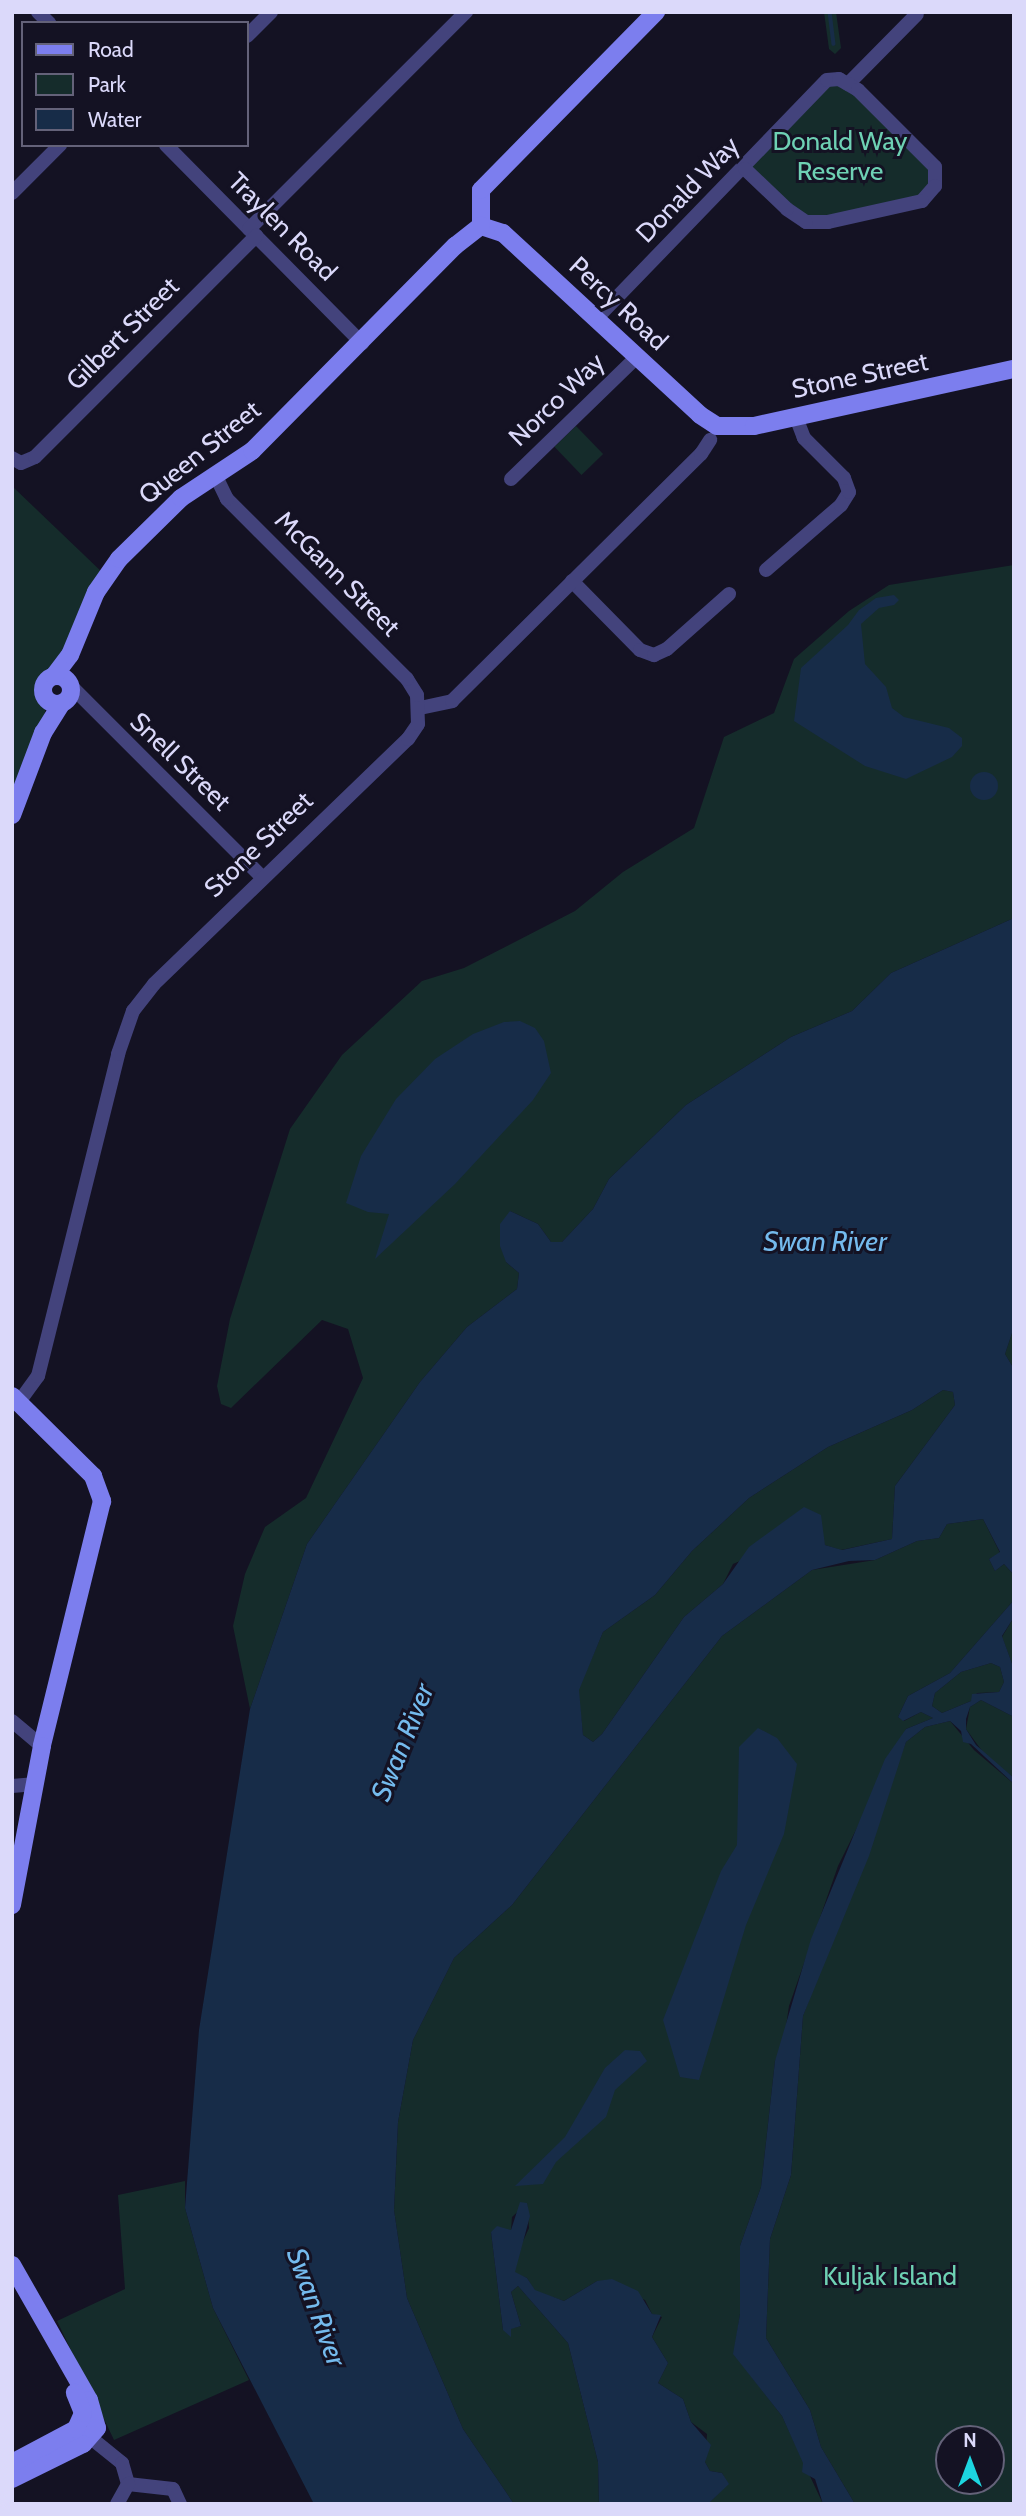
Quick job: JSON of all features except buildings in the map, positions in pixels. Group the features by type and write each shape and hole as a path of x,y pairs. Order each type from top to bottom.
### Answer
{"street":[{"path":"248,35 271,12"},
{"name":"Gilbert Street","path":"17,461 35,457 466,12"},
{"path":"485,228 490,179 656,12"},
{"path":"745,169 786,209 806,222 828,222 922,201 936,186 935,166 848,84 917,13"},
{"name":"Donald Way","path":"596,319 745,169 827,80 848,84"},
{"path":"12,194 58,147"},
{"name":"Traylen Road","path":"168,147 362,343"},
{"name":"Percy Road","path":"485,228 503,233 638,356 700,415 714,433"},
{"name":"Queen Street","path":"12,815 61,691 70,655 96,592 119,559 181,498 252,451 452,254 485,228"},
{"name":"Norco Way","path":"511,479 638,356"},
{"name":"Stone Street","path":"714,433 1014,369"},
{"path":"766,570 841,505 849,492 844,478 804,438 796,417"},
{"path":"420,708 452,701 701,454 714,433"},
{"name":"McGann Street","path":"215,476 227,499 407,679 420,708"},
{"path":"572,581 640,650 654,655 667,649 729,594"},
{"name":"Snell Street","path":"61,691 93,712 262,877"},
{"name":"Stone Street","path":"16,1399 38,1376 115,1067 133,1011 154,984 262,877 408,739 420,708"},
{"path":"12,1905 41,1746 100,1510 99,1488 93,1476 16,1399"},
{"path":"12,1721 41,1746"},
{"path":"12,1786 33,1784"},
{"path":"12,2265 71,2373 89,2400 90,2428 121,2463 128,2484 117,2504"},
{"path":"12,2479 21,2464 90,2428"},
{"path":"128,2484 173,2488 180,2504"}],"green space":[{"path":"824,12 836,12 841,48 835,54 829,49"},
{"name":"Donald Way Reserve","path":"839,79 935,167 922,201 828,222 787,209 743,174 827,80"},
{"path":"576,426 603,454 582,475 554,447"},
{"path":"12,486 105,575 63,677 39,680 46,700 43,733 12,815"},
{"path":"1014,565 1014,918 891,973 852,1011 791,1037 686,1105 609,1179 593,1209 562,1242 551,1242 538,1224 510,1211 506,1262 519,1273 517,1289 467,1327 420,1382 307,1544 250,1709 233,1626 245,1574 265,1527 306,1498 363,1378 348,1329 322,1320 231,1408 221,1404 217,1386 230,1319 290,1129 342,1055 422,981 464,968 575,911 623,872 694,828 724,737 774,713 794,659 849,611 889,585"},
{"path":"1014,1327 1014,1369 1005,1354"},
{"path":"943,1390 953,1392 955,1405 895,1486 892,1539 841,1550 825,1545 819,1527 733,1564 723,1584 684,1617 602,1734 593,1742 583,1735 578,1690 603,1632 655,1595 692,1551 749,1498 828,1447 912,1410"},
{"path":"983,1519 1000,1553 989,1559 995,1571 1004,1564 1014,1575 1014,1600 950,1673 908,1696 898,1717 904,1721 921,1712 933,1718 906,1729 838,1866 789,2006 783,2046 775,2061 761,2187 740,2246 740,2314 734,2354 782,2416 823,2504 708,2504 728,2484 722,2473 710,2471 705,2462 707,2434 691,2422 683,2399 658,2383 668,2363 652,2337 662,2317 652,2314 645,2300 597,2281 564,2301 535,2291 527,2278 515,2273 514,2261 529,2228 527,2203 512,2217 511,2230 491,2232 503,2330 521,2326 511,2292 518,2286 568,2343 598,2462 599,2504 514,2504 463,2429 407,2298 394,2210 398,2122 413,2040 454,1958 512,1905 722,1636 812,1570 875,1560 917,1541 939,1538 947,1524"},
{"path":"1014,1617 1014,1669 1002,1637"},
{"path":"991,1663 1000,1667 1004,1682 999,1692 977,1693 971,1701 942,1713 932,1706 935,1693 961,1672"},
{"path":"981,1700 1014,1717 1014,1778 985,1755 966,1729 970,1707"},
{"name":"Kuljak Island","path":"950,1721 974,1750 1014,1784 1014,2504 855,2504 821,2447 810,2410 766,2338 770,2239 791,2175 803,2016 906,1742 925,1727"},
{"path":"185,2181 185,2208 213,2308 249,2380 114,2440 57,2321 125,2289 118,2195"}],"water":[{"path":"894,595 899,600 894,605 879,608 861,624 865,664 886,687 892,708 904,717 949,728 962,738 962,746 952,757 906,779 865,766 794,721 801,668 848,625 859,610 876,598"},
{"path":"984,772 994,776 998,786 994,796 984,800 974,796 970,786 974,776"},
{"name":"Swan River","path":"1014,918 1014,1327 1005,1354 1014,1369 1014,1575 1004,1564 995,1571 989,1559 1000,1552 983,1519 947,1524 939,1538 917,1541 875,1560 849,1561 812,1570 722,1636 512,1905 454,1958 413,2040 398,2122 394,2210 407,2298 463,2429 514,2504 314,2504 213,2308 185,2208 199,2030 250,1709 307,1544 420,1382 467,1327 517,1289 519,1273 506,1262 500,1246 500,1224 510,1211 538,1224 551,1242 562,1242 593,1209 609,1179 686,1105 791,1037 852,1011 891,973","holes":["943,1390 953,1392 955,1405 895,1486 892,1539 842,1550 825,1545 821,1515 804,1507 749,1547 723,1584 684,1617 602,1734 593,1742 583,1735 579,1690 603,1632 655,1595 692,1551 749,1498 828,1447 912,1410"]},
{"path":"520,1021 535,1028 544,1041 551,1073 533,1100 455,1184 375,1259 389,1214 368,1212 346,1203 361,1156 396,1099 435,1059 473,1034 504,1022"},
{"path":"1014,1600 1014,1617 1002,1636 1014,1669 1014,1717 981,1700 970,1707 966,1729 976,1745 1014,1778 1014,1784 971,1744 963,1742 961,1731 950,1721 925,1727 906,1742 869,1856 803,2016 791,2175 770,2239 766,2338 810,2410 821,2447 855,2504 823,2504 815,2479 802,2472 803,2463 782,2416 733,2354 740,2314 740,2246 761,2187 775,2061 811,1939 885,1759 906,1729 933,1718 921,1712 903,1721 898,1717 908,1696 950,1673","holes":["991,1663 1000,1667 1004,1682 999,1692 972,1694 971,1701 942,1713 932,1706 935,1693 961,1672"]},
{"path":"758,1728 777,1738 797,1764 784,1834 746,1925 699,2080 680,2077 663,2020 721,1871 737,1845 739,1747"},
{"path":"625,2050 640,2051 647,2061 615,2090 606,2117 556,2162 543,2184 515,2186 565,2137 605,2068"},
{"path":"520,2202 527,2203 530,2216 515,2272 527,2278 535,2290 564,2301 597,2281 612,2279 638,2291 652,2314 661,2315 652,2337 668,2363 658,2383 683,2399 691,2422 711,2445 705,2462 710,2471 722,2473 729,2484 708,2504 599,2504 598,2462 568,2343 518,2286 511,2292 521,2326 511,2329 511,2337 503,2330 491,2232 497,2226 511,2230"}],"waterway":[{"path":"830,12 834,44"}]}
